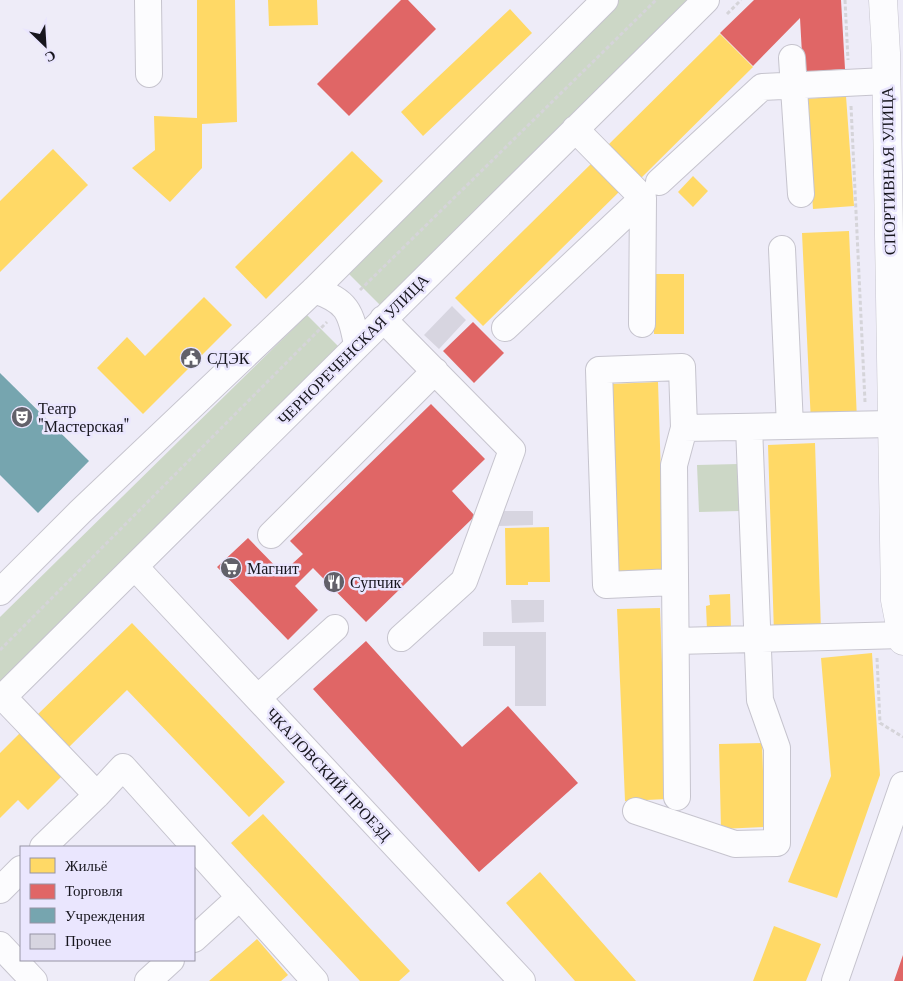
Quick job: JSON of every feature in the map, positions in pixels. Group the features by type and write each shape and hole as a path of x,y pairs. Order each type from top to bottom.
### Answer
{"main road":[{"name":"СПОРТИВНАЯ УЛИЦА","path":"883,0 894,53 886,81 879,424 895,600 896,636"}],"street":[{"path":"148,0 150,74"},
{"path":"0,592 80,512 314,290 605,0"},
{"name":"ЧЕРНОРЕЧЕНСКАЯ УЛИЦА","path":"1,698 706,0"},
{"path":"792,58 801,194"},
{"path":"504,328 762,87 886,81"},
{"path":"575,129 651,190"},
{"path":"642,324 651,190"},
{"path":"782,249 790,426"},
{"path":"314,290 330,296 344,305 353,324 357,345"},
{"path":"383,319 512,450 464,581 401,638"},
{"path":"675,582 606,585 599,370 682,367 684,428 674,465 678,797"},
{"path":"271,535 435,371"},
{"path":"684,428 879,424"},
{"path":"636,811 735,844 777,843 776,748 760,700 749,427"},
{"name":"ЧКАЛОВСКИЙ ПРОЕЗД","path":"135,567 522,981"},
{"path":"258,698 335,628"},
{"path":"676,641 896,636"},
{"path":"1,698 97,795"},
{"path":"44,846 123,767 194,846"},
{"path":"835,981 894,840 903,785"},
{"path":"195,848 315,981"},
{"path":"0,890 20,870"},
{"path":"195,938 240,898"},
{"path":"0,945 34,981"},
{"path":"148,981 170,961"}],"path":[{"path":"0,650 344,305 656,0"},
{"path":"846,0 850,83 879,424"},
{"path":"896,636 880,723 903,737"}],"green space":[{"path":"617,0 687,0 381,306 346,271"},
{"path":"307,315 340,348 0,681 0,617"},
{"path":"738,464 740,511 699,512 697,465"}],"building: Жильё":[{"path":"197,0 235,0 237,122 202,124 202,168 170,202 132,168 155,150 154,116 197,118"},
{"path":"268,0 317,0 318,25 269,26"},
{"path":"510,9 532,33 423,136 401,112"},
{"path":"720,34 753,67 636,183 603,150"},
{"path":"846,96 854,206 813,209 805,99"},
{"path":"53,149 88,185 0,272 0,201"},
{"path":"352,151 383,181 266,299 235,267"},
{"path":"595,160 623,188 483,326 455,298"},
{"path":"693,176 708,191 693,207 678,192"},
{"path":"849,231 857,420 811,423 802,233"},
{"path":"654,274 684,274 684,334 654,334"},
{"path":"204,297 232,325 143,414 97,368 127,337 145,356"},
{"path":"658,382 664,571 618,572 611,384"},
{"path":"815,443 821,632 774,633 768,445"},
{"path":"549,527 550,582 506,585 505,528"},
{"path":"730,594 731,629 707,630 706,606 710,605 709,595"},
{"path":"660,608 667,799 625,801 617,609"},
{"path":"132,623 285,782 249,817 127,690 68,748 37,715"},
{"path":"872,653 880,775 837,898 788,882 831,776 821,658"},
{"path":"21,732 64,774 28,810 18,800 0,818 0,753"},
{"path":"762,743 765,827 721,829 719,744"},
{"path":"263,814 410,971 399,981 360,981 231,843"},
{"path":"540,872 636,981 575,981 506,903"},
{"path":"774,926 821,944 806,981 753,981"},
{"path":"257,939 288,975 281,981 209,981"}],"building: Торговля":[{"path":"401,0 408,0 436,29 349,116 317,84"},
{"path":"754,0 841,0 845,69 803,72 800,18 753,66 720,33"},
{"path":"473,322 504,353 474,383 443,351"},
{"path":"431,404 485,459 452,491 475,516 366,622 313,568 295,586 318,610 288,640 217,567 248,538 282,573 303,554 290,541"},
{"path":"366,641 462,747 508,706 578,783 479,872 313,689"},
{"path":"903,955 903,981 894,981"}],"building: Учреждения":[{"name":"Театр \"Мастерская\"","path":"0,373 89,461 38,513 0,475"}],"building: Прочее":[{"path":"452,306 466,320 439,349 424,335"},
{"path":"498,511 533,511 533,525 498,526"},
{"path":"511,600 544,600 544,622 512,623"},
{"path":"483,632 546,632 546,706 515,706 515,646 483,646"}],"place":[{"name":"СДЭК","path":"191,358"},
{"name":"Театр \"Мастерская\"","path":"22,417"},
{"name":"Магнит","path":"231,568"},
{"name":"Супчик","path":"334,582"}]}
